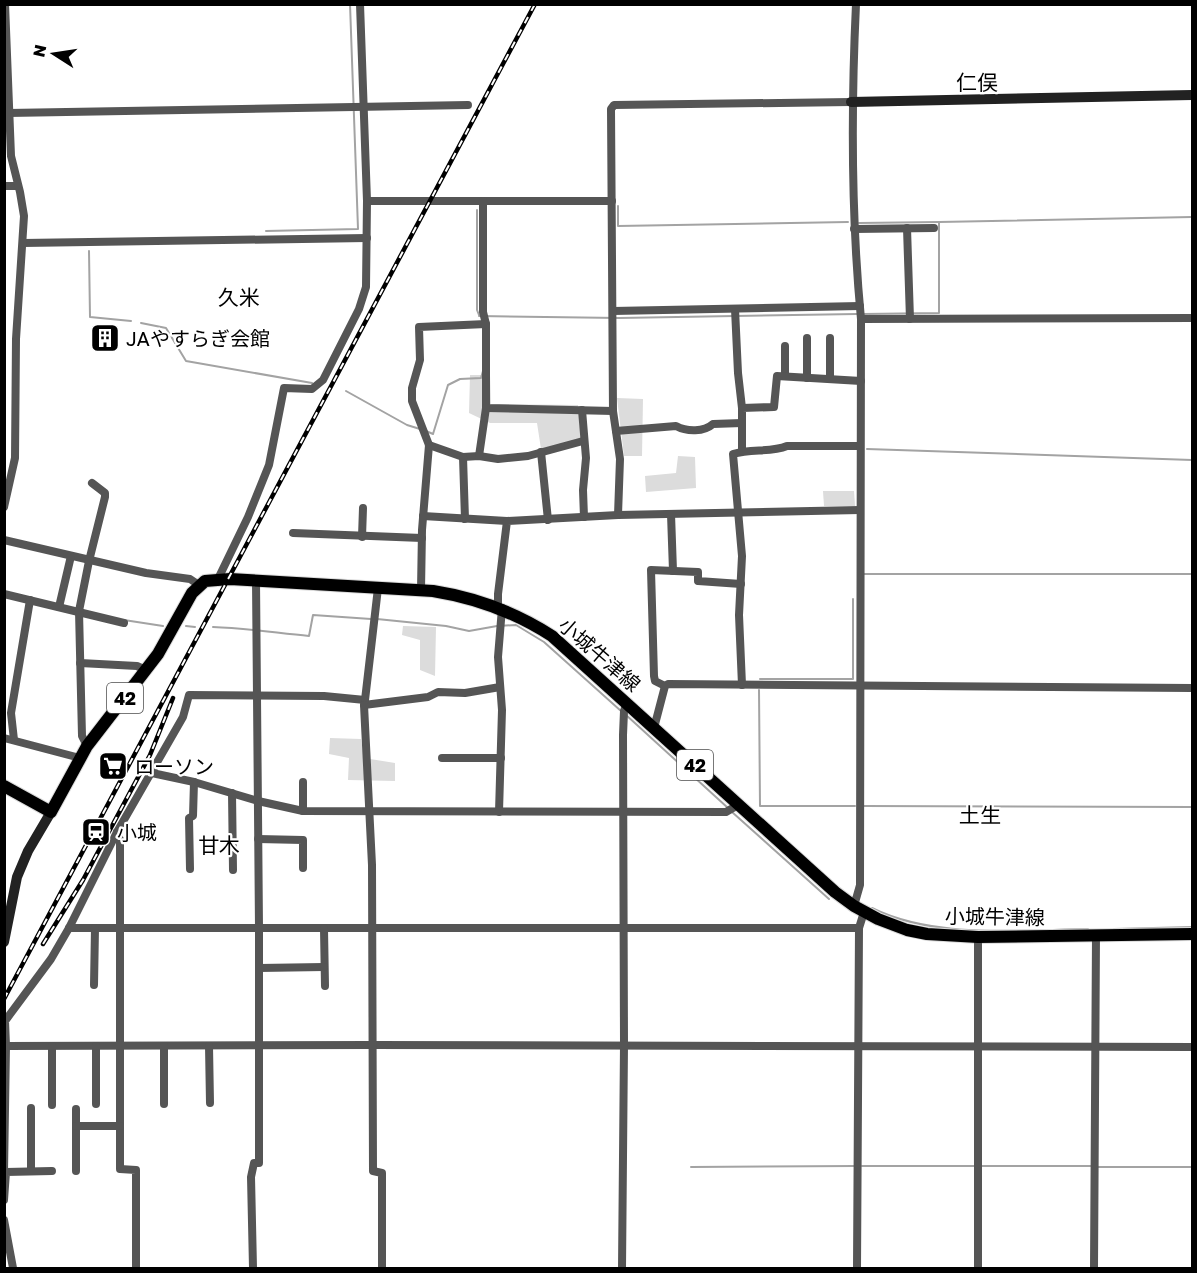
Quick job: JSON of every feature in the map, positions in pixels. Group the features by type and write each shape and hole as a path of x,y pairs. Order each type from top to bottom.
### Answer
{"main road":[{"name":"小城牛津線","path":"199,585 205,581 218,579 422,590 457,595 500,608 523,618 552,636 625,711 654,728 734,808 835,892 859,909 907,930 948,936 978,937 1192,933"},
{"name":"42","path":"51,812 87,746 158,654 192,593 199,585"},
{"path":"4,786 51,812"}],"street":[{"path":"4,507 15,458 16,339 24,216 11,156 5,4"},
{"path":"218,579 248,517 269,465 284,388 312,389 322,380 358,309 366,287 367,201 360,4"},
{"path":"856,4 851,102 854,229 861,319 857,1269"},
{"path":"618,515 620,459 613,411 611,108 614,105 1192,95"},
{"path":"8,113 468,105"},
{"path":"4,186 17,186"},
{"path":"367,201 612,201"},
{"path":"479,456 486,408 482,324 483,201"},
{"path":"908,228 910,319"},
{"path":"854,229 934,228"},
{"path":"23,243 367,238"},
{"path":"613,311 860,306"},
{"path":"735,309 742,408 742,451"},
{"path":"861,319 1192,318"},
{"path":"422,590 423,516 429,445 412,401 412,388 420,360 419,327 482,324"},
{"path":"807,338 807,378"},
{"path":"830,338 830,379"},
{"path":"785,346 785,376"},
{"path":"742,408 774,407 777,376 861,381"},
{"path":"486,408 613,411"},
{"path":"582,410 586,458 584,518"},
{"path":"4,412 16,412"},
{"path":"616,431 676,426 684,431 708,428 713,424 742,423"},
{"path":"429,445 463,457 479,456 498,459 528,456 583,441"},
{"path":"742,685 739,615 742,556 733,454 787,446 860,446"},
{"path":"541,452 548,520"},
{"path":"463,457 465,519"},
{"path":"87,746 82,736 80,609 105,497 105,493 92,483"},
{"path":"362,537 363,508"},
{"path":"423,516 507,521 618,515 860,510"},
{"path":"671,514 673,571"},
{"path":"500,812 502,710 498,657 500,608 498,594 507,521"},
{"path":"293,533 422,538"},
{"path":"4,540 146,573 190,579 199,585"},
{"path":"59,607 71,556"},
{"path":"741,584 698,581 698,572 651,570 655,681 664,686 668,684 1192,688"},
{"path":"253,1269 251,1177 254,1162 259,1163 256,581"},
{"path":"378,588 364,703 370,812 373,1171 382,1173 382,1269"},
{"path":"4,594 59,607 80,609 124,623"},
{"path":"14,740 11,713 30,600"},
{"path":"80,663 137,666 146,670"},
{"path":"654,728 664,686"},
{"path":"4,1200 6,1021 51,959 69,928 117,832 183,717 189,695 324,696 364,703 428,697 438,692 465,693 500,687"},
{"path":"622,1269 625,711"},
{"path":"4,738 80,758"},
{"path":"442,758 501,758"},
{"path":"152,773 303,811 623,812 734,808"},
{"path":"190,869 189,818 193,816 194,782"},
{"path":"303,782 303,811"},
{"path":"232,793 234,870"},
{"path":"4,942 7,917 17,877 51,812"},
{"path":"117,832 120,840 120,1169 136,1170 136,1269"},
{"path":"258,839 303,840 303,868"},
{"path":"69,928 859,928"},
{"path":"94,985 95,928"},
{"path":"324,929 325,986"},
{"path":"1094,1269 1096,936"},
{"path":"978,937 980,1046 978,1269"},
{"path":"259,968 324,967"},
{"path":"6,1046 1192,1047"},
{"path":"52,1046 52,1105"},
{"path":"96,1046 96,1104"},
{"path":"164,1046 164,1104"},
{"path":"209,1046 210,1103"},
{"path":"31,1108 32,1172"},
{"path":"76,1109 76,1170"},
{"path":"76,1126 120,1126"},
{"path":"5,1172 51,1171"},
{"path":"4,1220 13,1269"}],"shaded area":[{"path":"470,375 490,375 491,404 578,405 581,439 541,449 537,423 490,423 469,413"},
{"path":"617,398 643,399 642,456 624,456"},
{"path":"678,456 695,457 696,488 646,492 645,476 676,473"},
{"path":"823,491 854,491 855,506 824,506"},
{"path":"403,626 436,627 435,676 420,670 420,640 402,635"},
{"path":"330,738 361,739 364,758 395,763 395,781 348,780 349,758 329,754"}],"waterway":[{"path":"266,231 358,229 350,4"},
{"path":"618,206 618,226 848,222"},
{"path":"477,210 477,310 479,315"},
{"path":"863,314 939,313 939,222 1192,217"},
{"path":"859,223 939,222"},
{"path":"89,251 90,317 131,321"},
{"path":"479,316 619,318 857,314"},
{"path":"141,323 166,328 186,361 312,383"},
{"path":"426,431 433,434 448,385 460,379 481,378 483,371"},
{"path":"346,391 407,425 420,429"},
{"path":"867,449 1192,460"},
{"path":"863,574 1192,574"},
{"path":"760,679 853,679 853,599"},
{"path":"213,627 309,636 313,615 371,619"},
{"path":"377,619 446,626 469,631 516,625 544,642 621,711"},
{"path":"124,620 163,626"},
{"path":"186,626 195,627"},
{"path":"759,690 760,806 855,806"},
{"path":"625,714 728,808"},
{"path":"864,806 1192,807"},
{"path":"732,812 829,899"},
{"path":"872,908 896,918 949,929 1006,931 1088,929"},
{"path":"1114,929 1192,927"},
{"path":"691,1167 855,1166"},
{"path":"862,1166 976,1166"},
{"path":"982,1166 1092,1166"},
{"path":"1097,1167 1192,1167"}],"railway":[{"path":"4,999 535,4"},
{"path":"43,944 83,880 150,755 173,698"}],"place":[{"name":"JAやすらぎ会館","path":"105,338"},
{"name":"ローソン","path":"113,766"},
{"name":"小城","path":"96,832"}],"district":[{"name":"仁俣","path":"977,82"},
{"name":"久米","path":"239,297"},
{"name":"土生","path":"980,815"},
{"name":"甘木","path":"219,845"}]}
